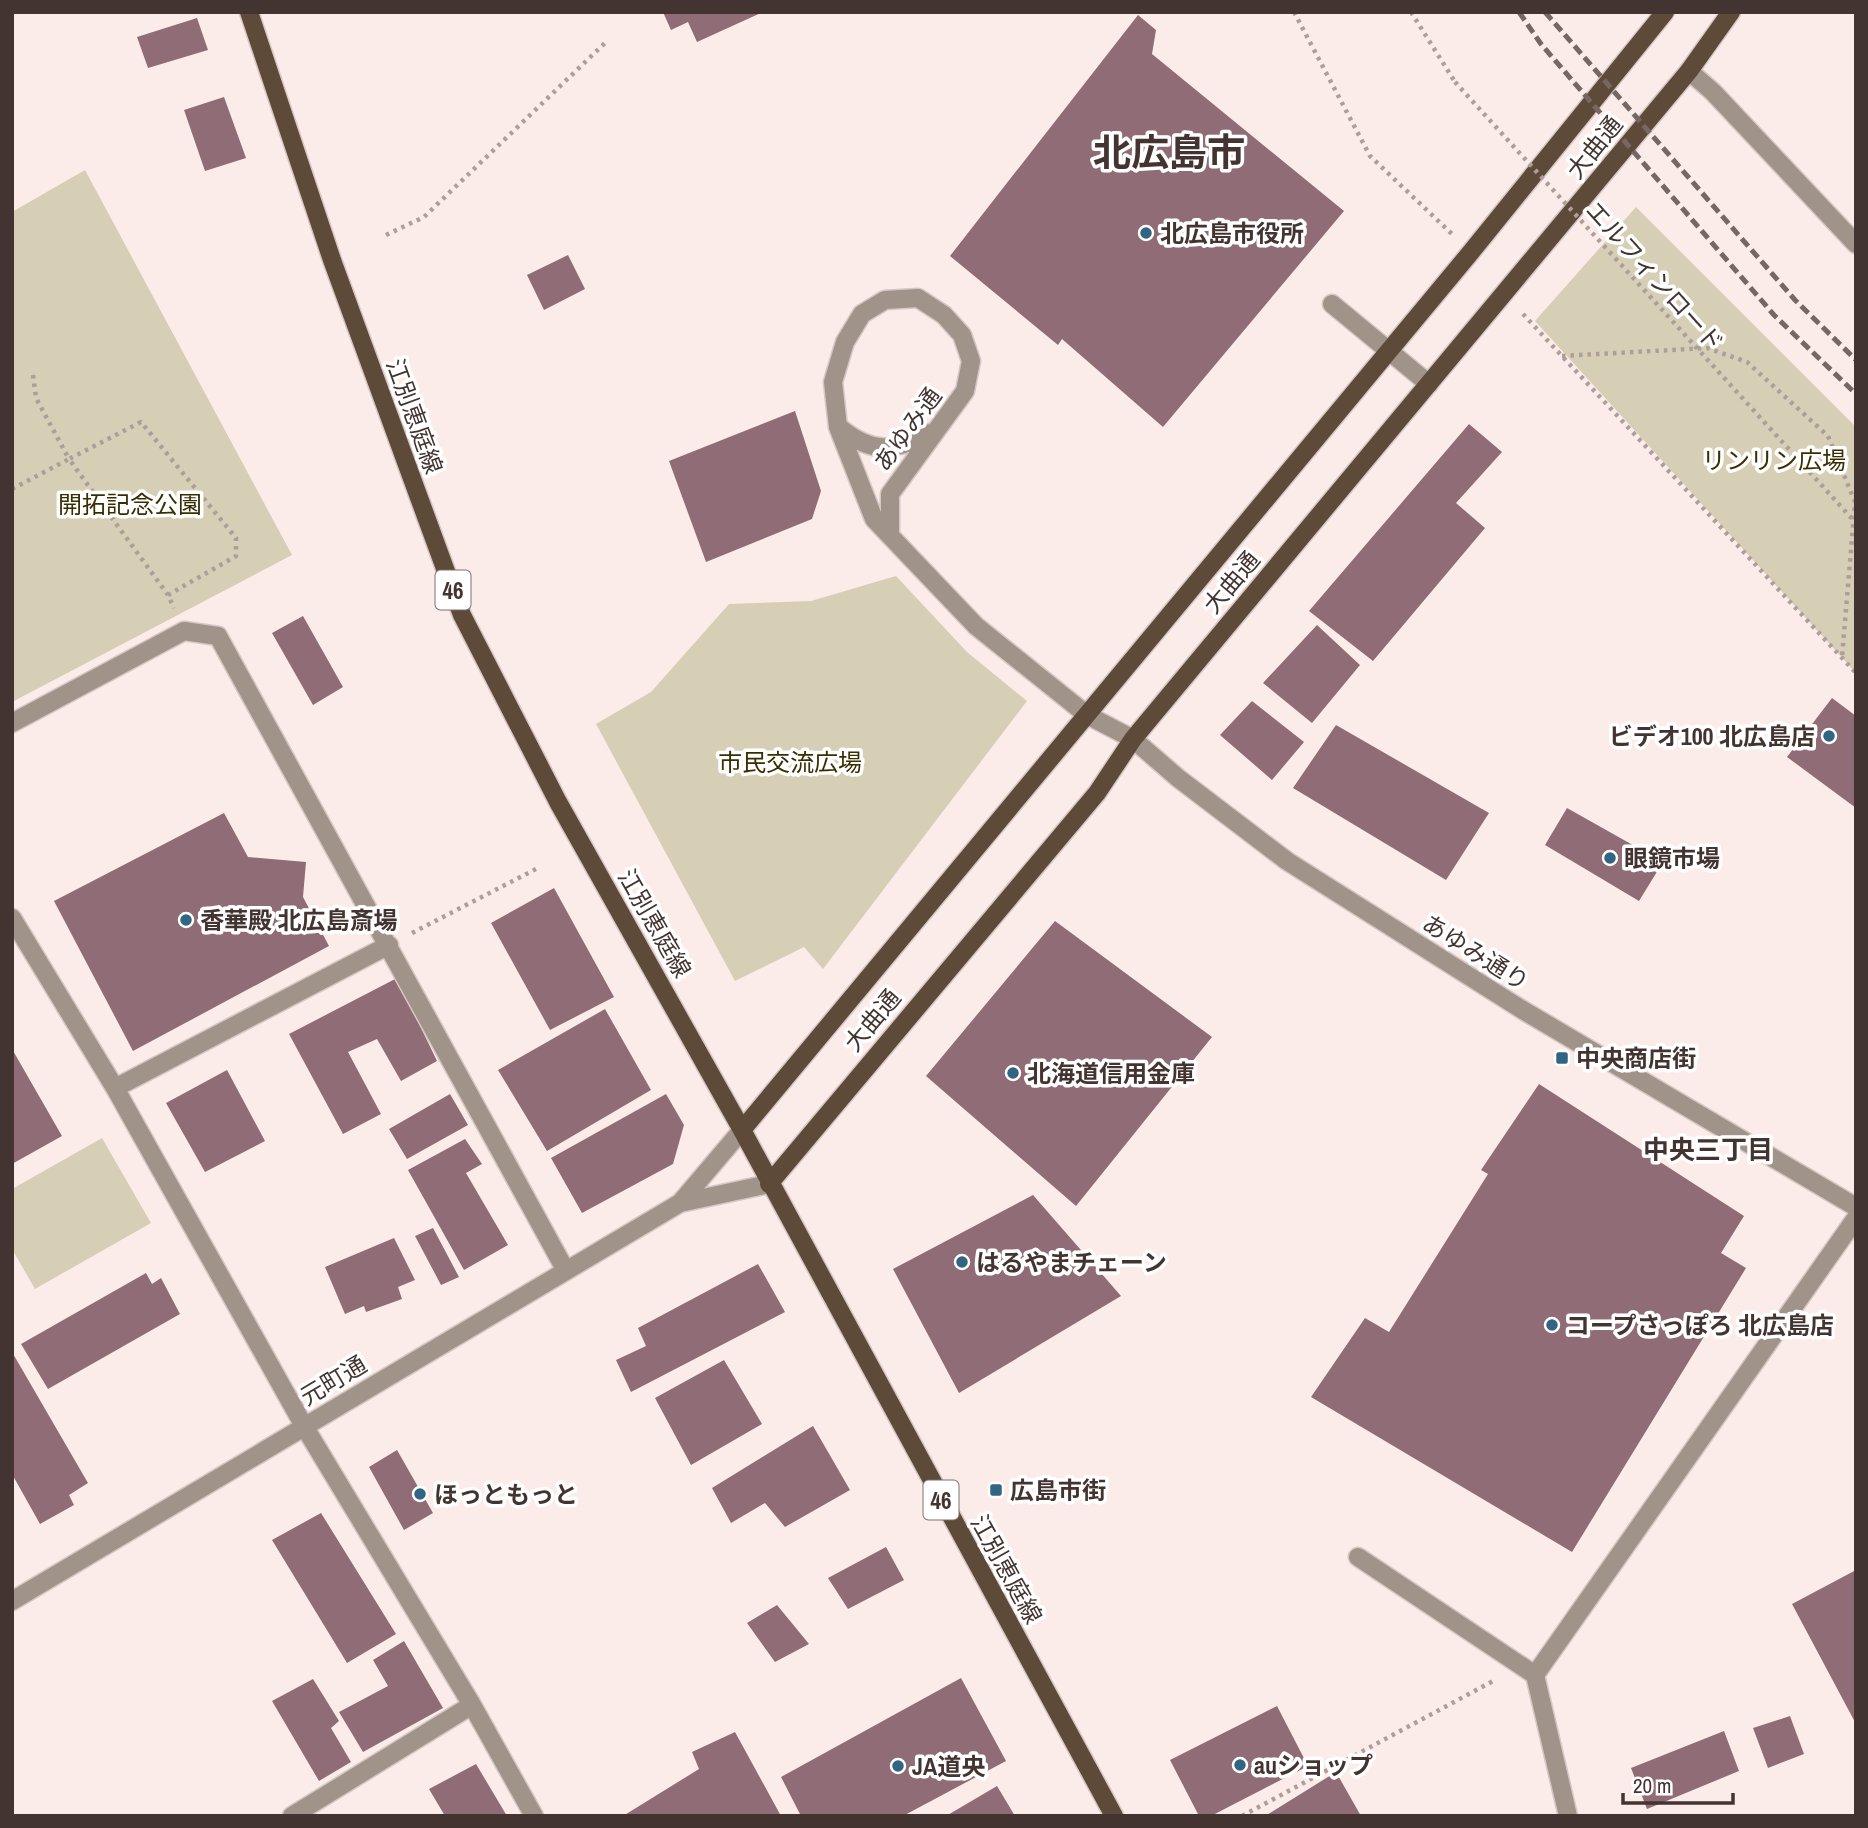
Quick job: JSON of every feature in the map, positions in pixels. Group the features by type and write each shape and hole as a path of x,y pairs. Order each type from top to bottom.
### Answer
{"main road":[{"name":"江別恵庭線","path":"249,12 332,260 462,615 558,802 742,1130 1114,1816"},
{"name":"大曲通","path":"742,1130 1471,252 1665,12"},
{"name":"大曲通","path":"769,1184 1097,793 1133,739 1689,71 1731,12"}],"street":[{"path":"1689,71 1856,244"},
{"name":"あゆみ通","path":"890,533 890,494 965,391 971,361 962,335 944,315 918,299 885,300 862,314 845,342 833,382 838,427 874,519 976,626 1087,715"},
{"path":"1332,304 1429,384"},
{"path":"838,427 856,441 900,448 933,432"},
{"path":"12,723 184,631 218,636 566,1271"},
{"name":"あゆみ通り","path":"1087,715 1133,739 1178,778 1287,861 1521,1009 1856,1207"},
{"path":"12,918 115,1088 304,1426 472,1705 534,1816"},
{"path":"115,1088 389,945"},
{"path":"680,1203 742,1130"},
{"path":"680,1203 769,1184"},
{"name":"元町通","path":"12,1601 680,1203"},
{"path":"1528,1671 1856,1218"},
{"path":"1358,1557 1528,1671 1568,1816"},
{"path":"292,1816 472,1705"}],"path":[{"path":"1294,12 1370,156 1471,252"},
{"name":"エルフィンロード","path":"1412,12 1455,82 1856,523"},
{"path":"386,235 424,217 607,41"},
{"path":"1505,294 1856,673"},
{"path":"1562,356 1707,348 1747,362 1828,436 1855,502 1842,657"},
{"path":"33,375 36,398 69,458 168,595 184,631"},
{"path":"12,489 141,422 236,538 236,556 168,595"},
{"path":"389,945 536,869"},
{"path":"1242,1816 1528,1671"}],"green space":[{"name":"開拓記念公園","path":"85,170 292,555 12,702 12,212"},
{"name":"リンリン広場","path":"1636,207 1856,427 1855,672 1535,321"},
{"name":"市民交流広場","path":"896,576 967,652 1027,701 823,969 804,947 735,981 596,724 651,692 729,604 811,601"},
{"path":"102,1138 151,1223 35,1289 12,1249 12,1189"}],"building":[{"path":"663,12 763,12 697,42 688,22 671,30"},
{"name":"北広島市役所","path":"1138,15 1156,30 1152,54 1344,211 1163,427 1062,339 1058,345 950,256"},
{"path":"197,18 208,50 148,68 137,37"},
{"path":"224,97 246,158 205,171 184,110"},
{"path":"568,255 585,289 544,310 527,275"},
{"path":"795,411 821,491 812,519 706,562 669,461"},
{"path":"1469,424 1502,452 1456,503 1485,528 1373,661 1309,611"},
{"path":"303,616 343,687 313,705 272,633"},
{"path":"1317,625 1360,665 1312,723 1263,683"},
{"name":"ビデオ100 北広島店","path":"1832,698 1856,716 1856,808 1787,757"},
{"path":"1252,701 1304,742 1272,780 1220,735"},
{"path":"1336,725 1489,813 1446,880 1293,788"},
{"path":"1567,808 1663,862 1639,901 1545,845"},
{"path":"224,813 248,857 306,862 303,897 329,946 133,1051 54,901"},
{"path":"554,888 614,997 550,1030 491,923"},
{"path":"1055,921 1212,1037 1076,1206 926,1076"},
{"path":"397,978 437,1061 401,1081 377,1039 348,1052 381,1114 343,1134 289,1034"},
{"path":"605,1009 651,1090 547,1151 498,1070"},
{"path":"12,1049 62,1136 12,1164"},
{"path":"227,1070 265,1141 205,1172 166,1103"},
{"name":"コープさっぽろ 北広島店","path":"1539,1084 1744,1216 1721,1253 1746,1268 1572,1552 1311,1397 1365,1318 1389,1332 1488,1174 1481,1170"},
{"path":"450,1094 468,1125 407,1159 389,1129"},
{"path":"666,1094 684,1125 673,1164 582,1213 551,1158"},
{"path":"465,1139 482,1164 466,1173 508,1245 464,1270 408,1170"},
{"path":"1033,1195 1121,1296 959,1393 893,1269"},
{"path":"433,1228 459,1277 441,1285 415,1236"},
{"path":"394,1238 415,1280 398,1287 402,1299 366,1312 364,1306 345,1314 325,1267"},
{"path":"758,1264 785,1312 631,1392 616,1360 646,1346 638,1328"},
{"path":"146,1273 152,1284 161,1278 180,1314 48,1389 21,1344"},
{"path":"12,1352 88,1483 69,1495 74,1505 40,1524 12,1474"},
{"path":"724,1360 762,1424 691,1465 655,1398"},
{"path":"813,1426 850,1490 785,1527 765,1503 731,1523 712,1488"},
{"path":"397,1450 433,1513 404,1530 369,1467"},
{"path":"321,1513 396,1634 347,1663 272,1540"},
{"path":"886,1547 904,1580 848,1609 828,1578"},
{"path":"1856,1570 1856,1724 1792,1604"},
{"path":"777,1605 809,1644 775,1662 747,1623"},
{"path":"404,1641 443,1708 363,1752 339,1712 388,1686 373,1660"},
{"path":"961,1678 1006,1761 903,1816 801,1816 781,1777"},
{"path":"313,1679 339,1721 331,1728 351,1762 319,1781 272,1701"},
{"path":"1277,1706 1308,1766 1211,1816 1199,1816 1170,1760"},
{"path":"1790,1716 1804,1754 1768,1768 1753,1728"},
{"path":"1724,1731 1739,1771 1647,1809 1631,1768"},
{"path":"735,1732 781,1816 623,1816 699,1769 692,1752"},
{"path":"476,1764 507,1816 445,1816 429,1789"},
{"path":"1336,1772 1361,1816 1265,1816"},
{"path":"997,1786 1015,1816 946,1816"}],"railway":[{"path":"1519,12 1541,44 1774,315 1856,394"},
{"path":"1545,12 1795,300 1856,360"}],"place":[{"name":"北広島市役所","path":"1146,233"},
{"name":"ビデオ100 北広島店","path":"1829,736"},
{"name":"眼鏡市場","path":"1610,858"},
{"name":"香華殿 北広島斎場","path":"186,920"},
{"name":"中央商店街","path":"1562,1058"},
{"name":"北海道信用金庫","path":"1013,1073"},
{"name":"はるやまチェーン","path":"962,1262"},
{"name":"コープさっぽろ 北広島店","path":"1552,1325"},
{"name":"広島市街","path":"996,1490"},
{"name":"ほっともっと","path":"420,1494"},
{"name":"auショップ","path":"1240,1765"},
{"name":"JA道央","path":"898,1766"}],"district":[{"name":"北広島市","path":"1169,152"},
{"name":"中央三丁目","path":"1708,1149"}]}
